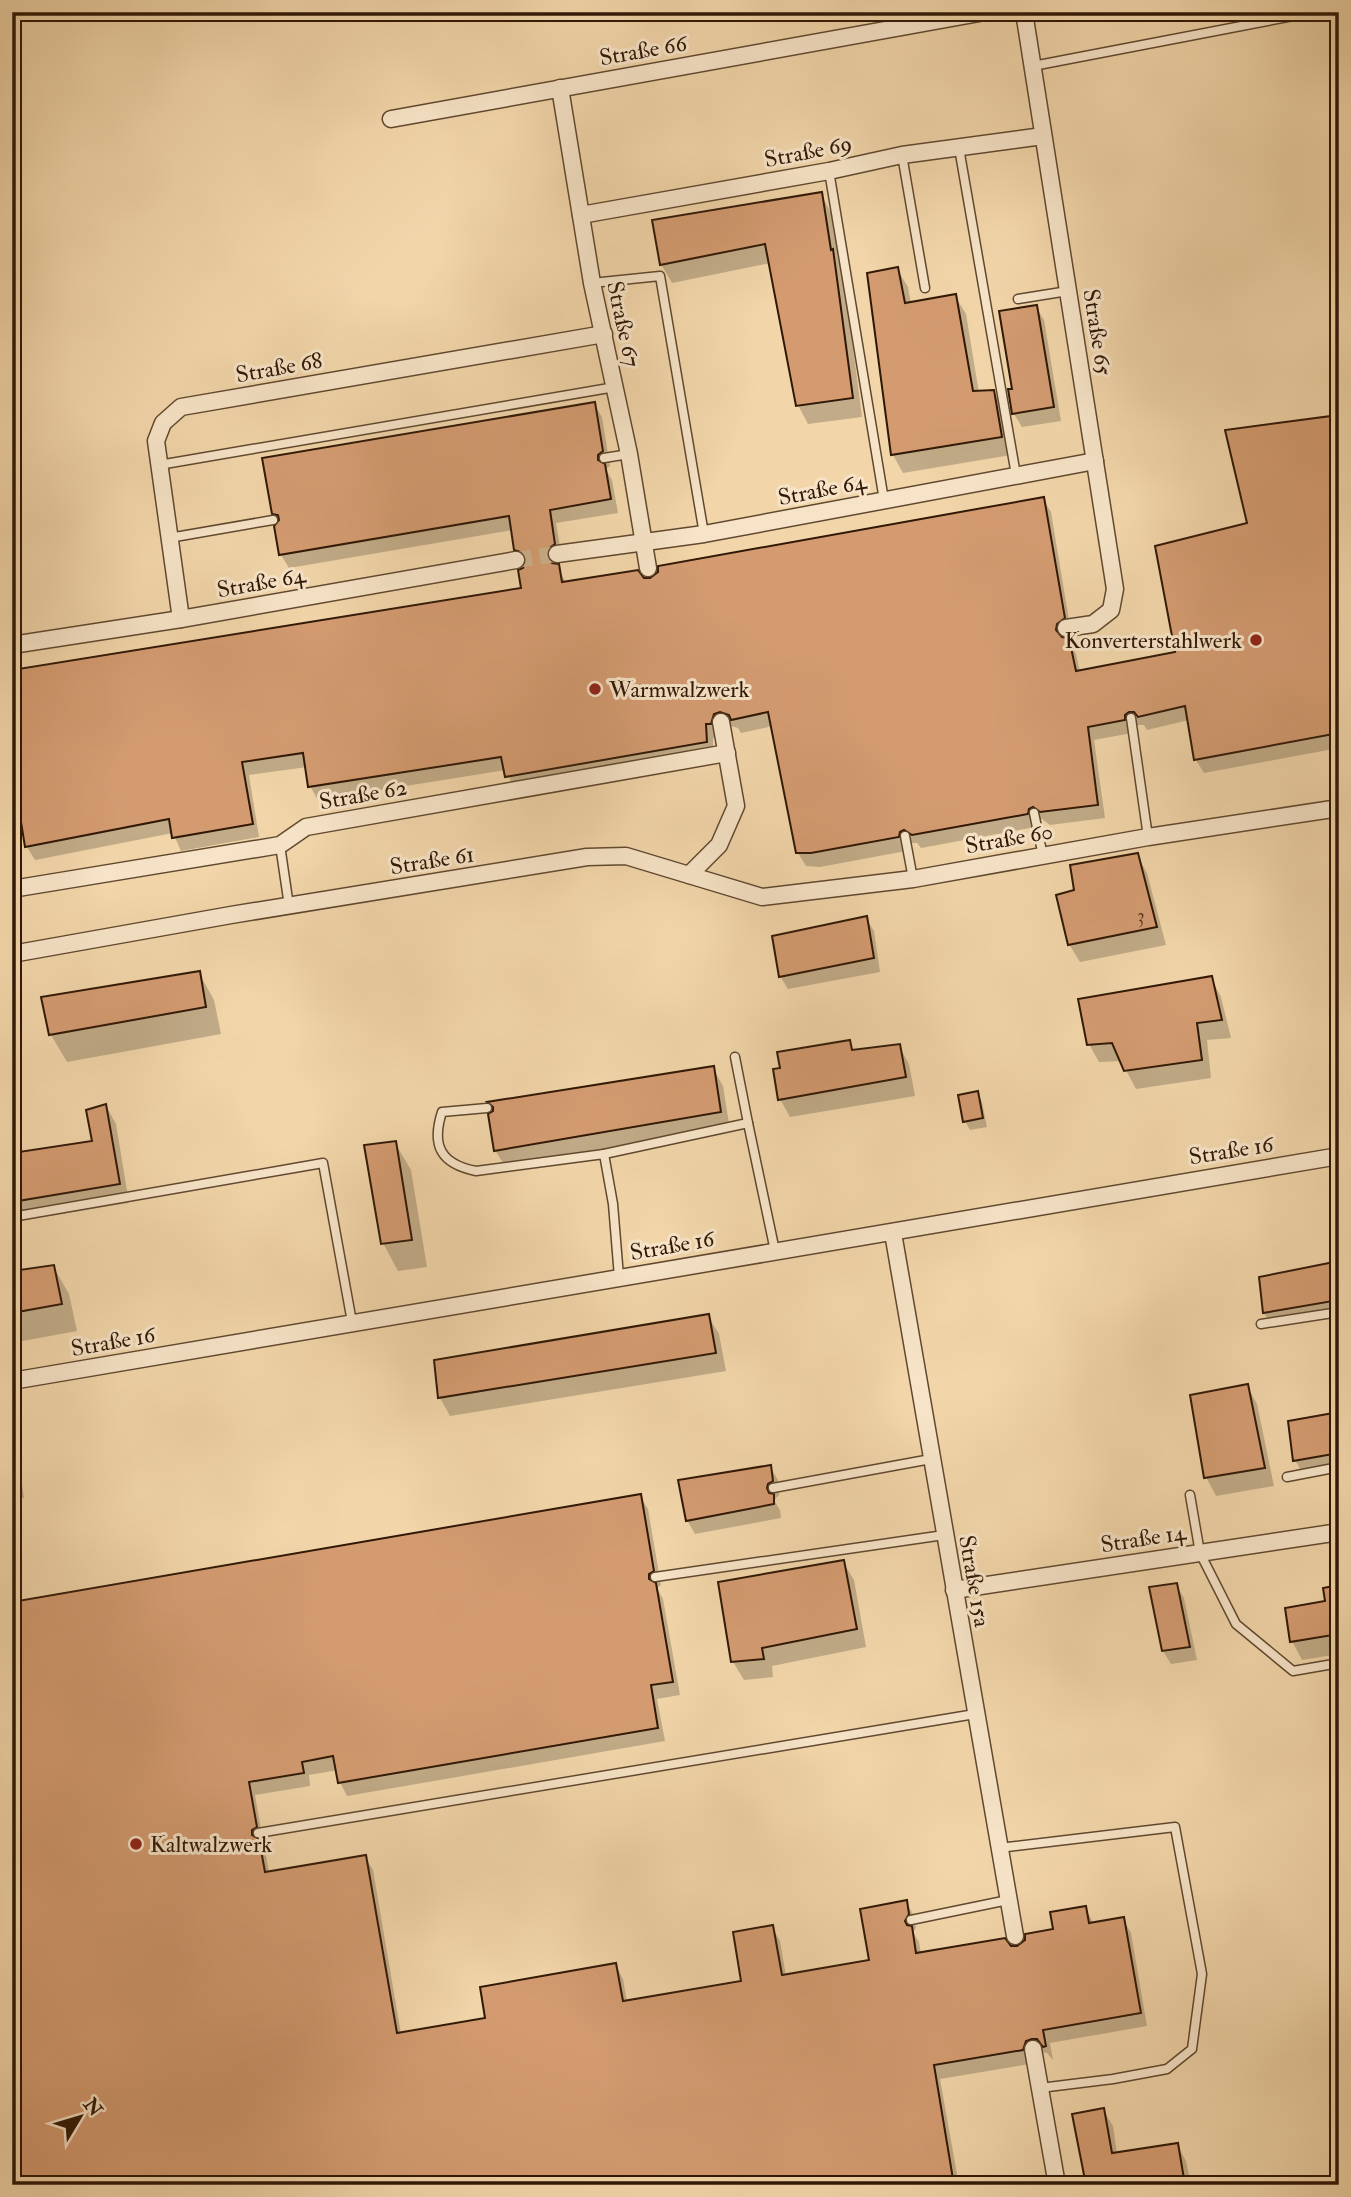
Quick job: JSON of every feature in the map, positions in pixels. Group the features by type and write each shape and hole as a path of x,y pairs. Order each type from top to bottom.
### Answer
{"street":[{"name":"Straße 66","path":"391,119 985,12"},
{"name":"Straße 65","path":"1024,12 1115,589 1111,610 1093,624 1066,628"},
{"name":"Straße 67","path":"560,88 592,283 629,454 648,568"},
{"name":"Straße 69","path":"581,215 829,171 902,155 1043,136"},
{"name":"Straße 68","path":"181,619 156,441 163,423 181,407 604,334"},
{"name":"Straße 64","path":"557,554 704,534 1095,461"},
{"name":"Straße 64","path":"12,645 181,619 516,560"},
{"path":"689,875 719,845 736,806 721,722"},
{"name":"Straße 62","path":"12,889 280,845 306,827 727,753"},
{"name":"Straße 60","path":"689,875 762,897 914,878 1148,837 1339,808"},
{"name":"Straße 61","path":"12,954 587,858 626,856 689,875"},
{"name":"Straße 16","path":"12,1381 1339,1156"},
{"name":"Straße 15a","path":"893,1233 1015,1936"},
{"name":"Straße 14","path":"954,1590 1339,1532"},
{"path":"1033,2049 1057,2185"}],"lane":[{"path":"1033,66 1314,12"},
{"path":"959,148 1016,475"},
{"path":"902,155 925,288"},
{"path":"829,171 884,500"},
{"path":"592,283 660,276 704,534"},
{"path":"1018,299 1068,291"},
{"path":"159,465 615,387"},
{"path":"604,458 629,454"},
{"path":"169,538 273,520"},
{"path":"1132,719 1148,837"},
{"path":"1034,813 1043,856"},
{"path":"905,836 914,878"},
{"path":"280,845 289,906"},
{"path":"735,1057 775,1251"},
{"path":"487,1108 442,1112 436,1132 442,1152 458,1167 476,1171 604,1154 748,1123"},
{"path":"604,1154 614,1204 619,1277"},
{"path":"12,1217 323,1163 352,1322"},
{"path":"1261,1324 1339,1312"},
{"path":"773,1488 931,1459"},
{"path":"1287,1477 1339,1467"},
{"path":"1190,1495 1200,1553 1236,1624 1293,1671 1339,1663"},
{"path":"655,1577 944,1535"},
{"path":"258,1833 975,1714"},
{"path":"999,1848 1175,1827 1202,1974 1192,2049 1167,2068 1112,2079 1040,2088"},
{"path":"911,1920 1008,1900"}],"building":[{"path":"822,192 831,250 833,249 853,398 796,406 765,244 660,265 652,220"},
{"path":"898,267 905,303 956,294 973,391 994,390 1002,437 891,455 867,273"},
{"path":"1037,305 1054,407 1012,414 1008,389 1012,389 999,311"},
{"name":"Warmwalzwerk","path":"595,402 603,451 598,455 598,460 605,464 611,499 550,510 555,544 548,549 547,556 552,563 559,564 562,582 638,570 644,578 650,578 658,572 658,566 1044,497 1065,618 1057,624 1056,630 1062,637 1069,638 1076,671 1175,652 1155,546 1247,523 1225,430 1339,415 1339,733 1194,760 1185,706 1138,717 1134,712 1129,712 1125,715 1125,720 1088,727 1098,805 1040,812 1033,807 1028,814 912,835 904,830 899,837 811,853 796,853 768,712 731,720 729,715 720,712 714,714 711,724 706,724 707,742 505,777 501,757 308,787 303,753 242,762 253,824 172,838 169,819 25,847 12,766 12,670 521,588 518,570 523,568 526,559 524,553 514,550 509,516 279,555 274,526 279,520 278,515 272,514 262,458"},
{"path":"1138,853 1157,927 1068,945 1056,895 1074,890 1070,865"},
{"path":"867,916 874,958 779,977 772,936"},
{"path":"200,971 206,1007 49,1035 41,997"},
{"path":"1212,976 1222,1020 1197,1023 1202,1060 1124,1071 1112,1043 1087,1045 1078,999"},
{"path":"850,1040 852,1050 900,1044 906,1077 778,1100 773,1069 780,1068 777,1052"},
{"path":"714,1066 721,1112 494,1151 488,1114 493,1111 493,1107 487,1102"},
{"path":"978,1091 983,1118 963,1122 958,1095"},
{"path":"106,1104 120,1184 12,1202 12,1153 92,1141 86,1110"},
{"path":"396,1141 412,1240 381,1244 364,1145"},
{"path":"1339,1261 1339,1300 1263,1313 1259,1277"},
{"path":"54,1265 62,1304 12,1313 12,1271"},
{"path":"709,1314 716,1353 438,1398 434,1360"},
{"path":"1248,1384 1265,1468 1204,1478 1190,1395"},
{"path":"1339,1412 1339,1453 1293,1461 1288,1421"},
{"path":"771,1465 773,1481 767,1488 769,1493 774,1494 774,1504 686,1521 678,1480"},
{"name":"Kaltwalzwerk","path":"641,1494 654,1571 649,1574 649,1579 656,1583 673,1682 651,1685 658,1728 338,1783 333,1756 302,1762 304,1773 249,1782 257,1827 252,1830 252,1835 259,1839 265,1872 366,1855 397,2033 485,2018 480,1987 616,1963 623,2001 741,1981 733,1932 773,1925 782,1975 869,1960 860,1909 907,1900 909,1914 905,1921 912,1926 916,1953 1005,1938 1011,1946 1017,1946 1025,1940 1025,1934 1053,1929 1050,1912 1086,1906 1089,1923 1124,1917 1141,2013 1043,2030 1046,2046 1043,2047 1037,2039 1032,2039 1026,2041 1023,2050 934,2065 954,2185 12,2185 12,1602"},
{"path":"844,1560 857,1629 762,1648 764,1659 731,1662 718,1582"},
{"path":"1177,1583 1190,1647 1162,1651 1149,1587"},
{"path":"1339,1585 1339,1634 1290,1642 1285,1608 1325,1601 1323,1588"},
{"path":"1104,2108 1112,2153 1178,2143 1185,2185 1086,2185 1072,2114"}],"tunnel":[{"path":"516,560 557,554"}],"place":[{"name":"Konverterstahlwerk","path":"1256,640"},
{"name":"Warmwalzwerk","path":"595,689"},
{"name":"Kaltwalzwerk","path":"136,1844"}]}
